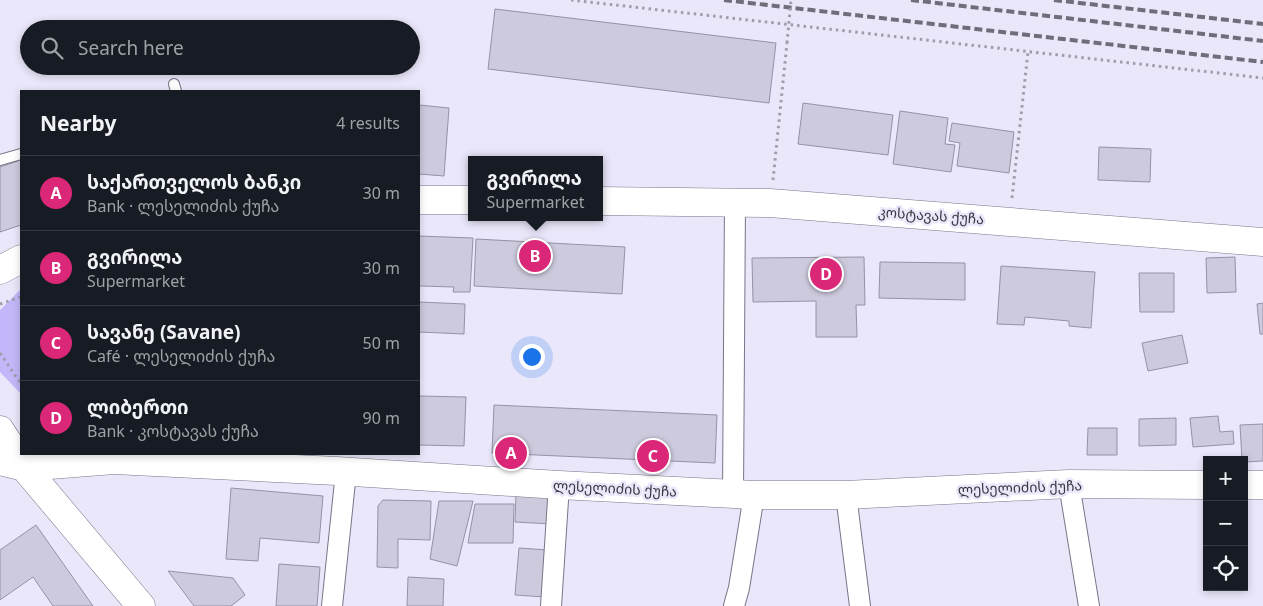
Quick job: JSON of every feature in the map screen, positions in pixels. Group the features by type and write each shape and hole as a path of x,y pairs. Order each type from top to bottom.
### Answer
{"street":[{"path":"420,200 468,200"},
{"name":"კოსტავას ქუჩა","path":"603,201 770,203 1263,242"},
{"path":"734,606 739,588 743,495 735,202"},
{"path":"0,270 20,260"},
{"path":"0,430 12,464 141,606"},
{"name":"ლესელიძის ქუჩა","path":"12,464 114,460 340,468 560,485 743,495 846,495 1069,484 1203,484"},
{"path":"0,481 12,464"},
{"path":"332,606 340,468"},
{"path":"1069,484 1089,606"},
{"path":"551,606 560,485"},
{"path":"1248,485 1263,485"},
{"path":"846,495 860,606"}],"lane":[{"path":"0,160 20,154"}],"path":[{"path":"571,0 1263,78"},
{"path":"770,203 791,0"},
{"path":"1010,221 1028,52"},
{"path":"0,304 20,296"},
{"path":"0,353 20,383"}],"shaded area":[{"path":"20,290 20,393 0,372 0,310"}],"building":[{"path":"495,9 776,43 769,103 488,69"},
{"path":"803,103 893,115 888,155 798,144"},
{"path":"420,105 449,108 444,176 420,174"},
{"path":"900,111 948,118 945,144 955,145 951,172 893,164"},
{"path":"952,123 1014,132 1009,173 957,166 960,143 949,141"},
{"path":"1099,147 1151,149 1150,182 1098,180"},
{"path":"20,160 20,225 0,232 0,167"},
{"path":"420,236 473,238 470,292 453,292 454,287 420,286"},
{"path":"476,239 625,247 622,294 474,286"},
{"path":"864,257 865,305 856,305 857,337 816,337 816,301 753,302 752,258"},
{"path":"1235,257 1236,292 1207,293 1206,258"},
{"path":"880,262 965,263 965,300 879,298"},
{"path":"1001,266 1095,272 1091,328 1069,326 1069,321 1025,317 1024,325 997,324"},
{"path":"1139,273 1174,273 1174,312 1140,312"},
{"path":"420,302 465,304 464,334 420,332"},
{"path":"1263,303 1263,334 1260,334 1257,304"},
{"path":"1182,335 1188,363 1148,371 1142,343"},
{"path":"420,396 466,397 464,446 420,445"},
{"path":"494,405 717,415 715,463 492,453"},
{"path":"1218,416 1220,432 1233,431 1234,444 1193,447 1190,418"},
{"path":"1176,418 1176,445 1139,446 1139,419"},
{"path":"1263,424 1263,461 1248,462 1248,456 1242,456 1240,425"},
{"path":"1088,428 1117,428 1117,455 1087,455"},
{"path":"231,488 323,496 319,543 260,538 258,561 226,559"},
{"path":"516,494 553,495 552,524 515,522"},
{"path":"383,500 431,501 430,540 398,539 398,568 377,567 378,506"},
{"path":"439,501 473,501 457,566 430,559"},
{"path":"475,504 514,504 513,543 468,543"},
{"path":"36,525 93,606 53,606 33,577 0,600 0,550"},
{"path":"519,548 548,550 545,597 515,595"},
{"path":"279,564 320,567 317,606 276,606"},
{"path":"168,571 233,578 245,595 231,606 194,606"},
{"path":"408,577 444,579 443,606 407,606"}],"railway":[{"path":"724,0 1263,62"},
{"path":"911,0 1263,41"},
{"path":"1054,0 1263,24"}],"place":[{"name":"გვირილა","path":"535,256"},
{"name":"ლიბერთი","path":"826,274"},
{"name":"საქართველოს ბანკი","path":"511,453"},
{"name":"სავანე (Savane)","path":"653,456"}]}
